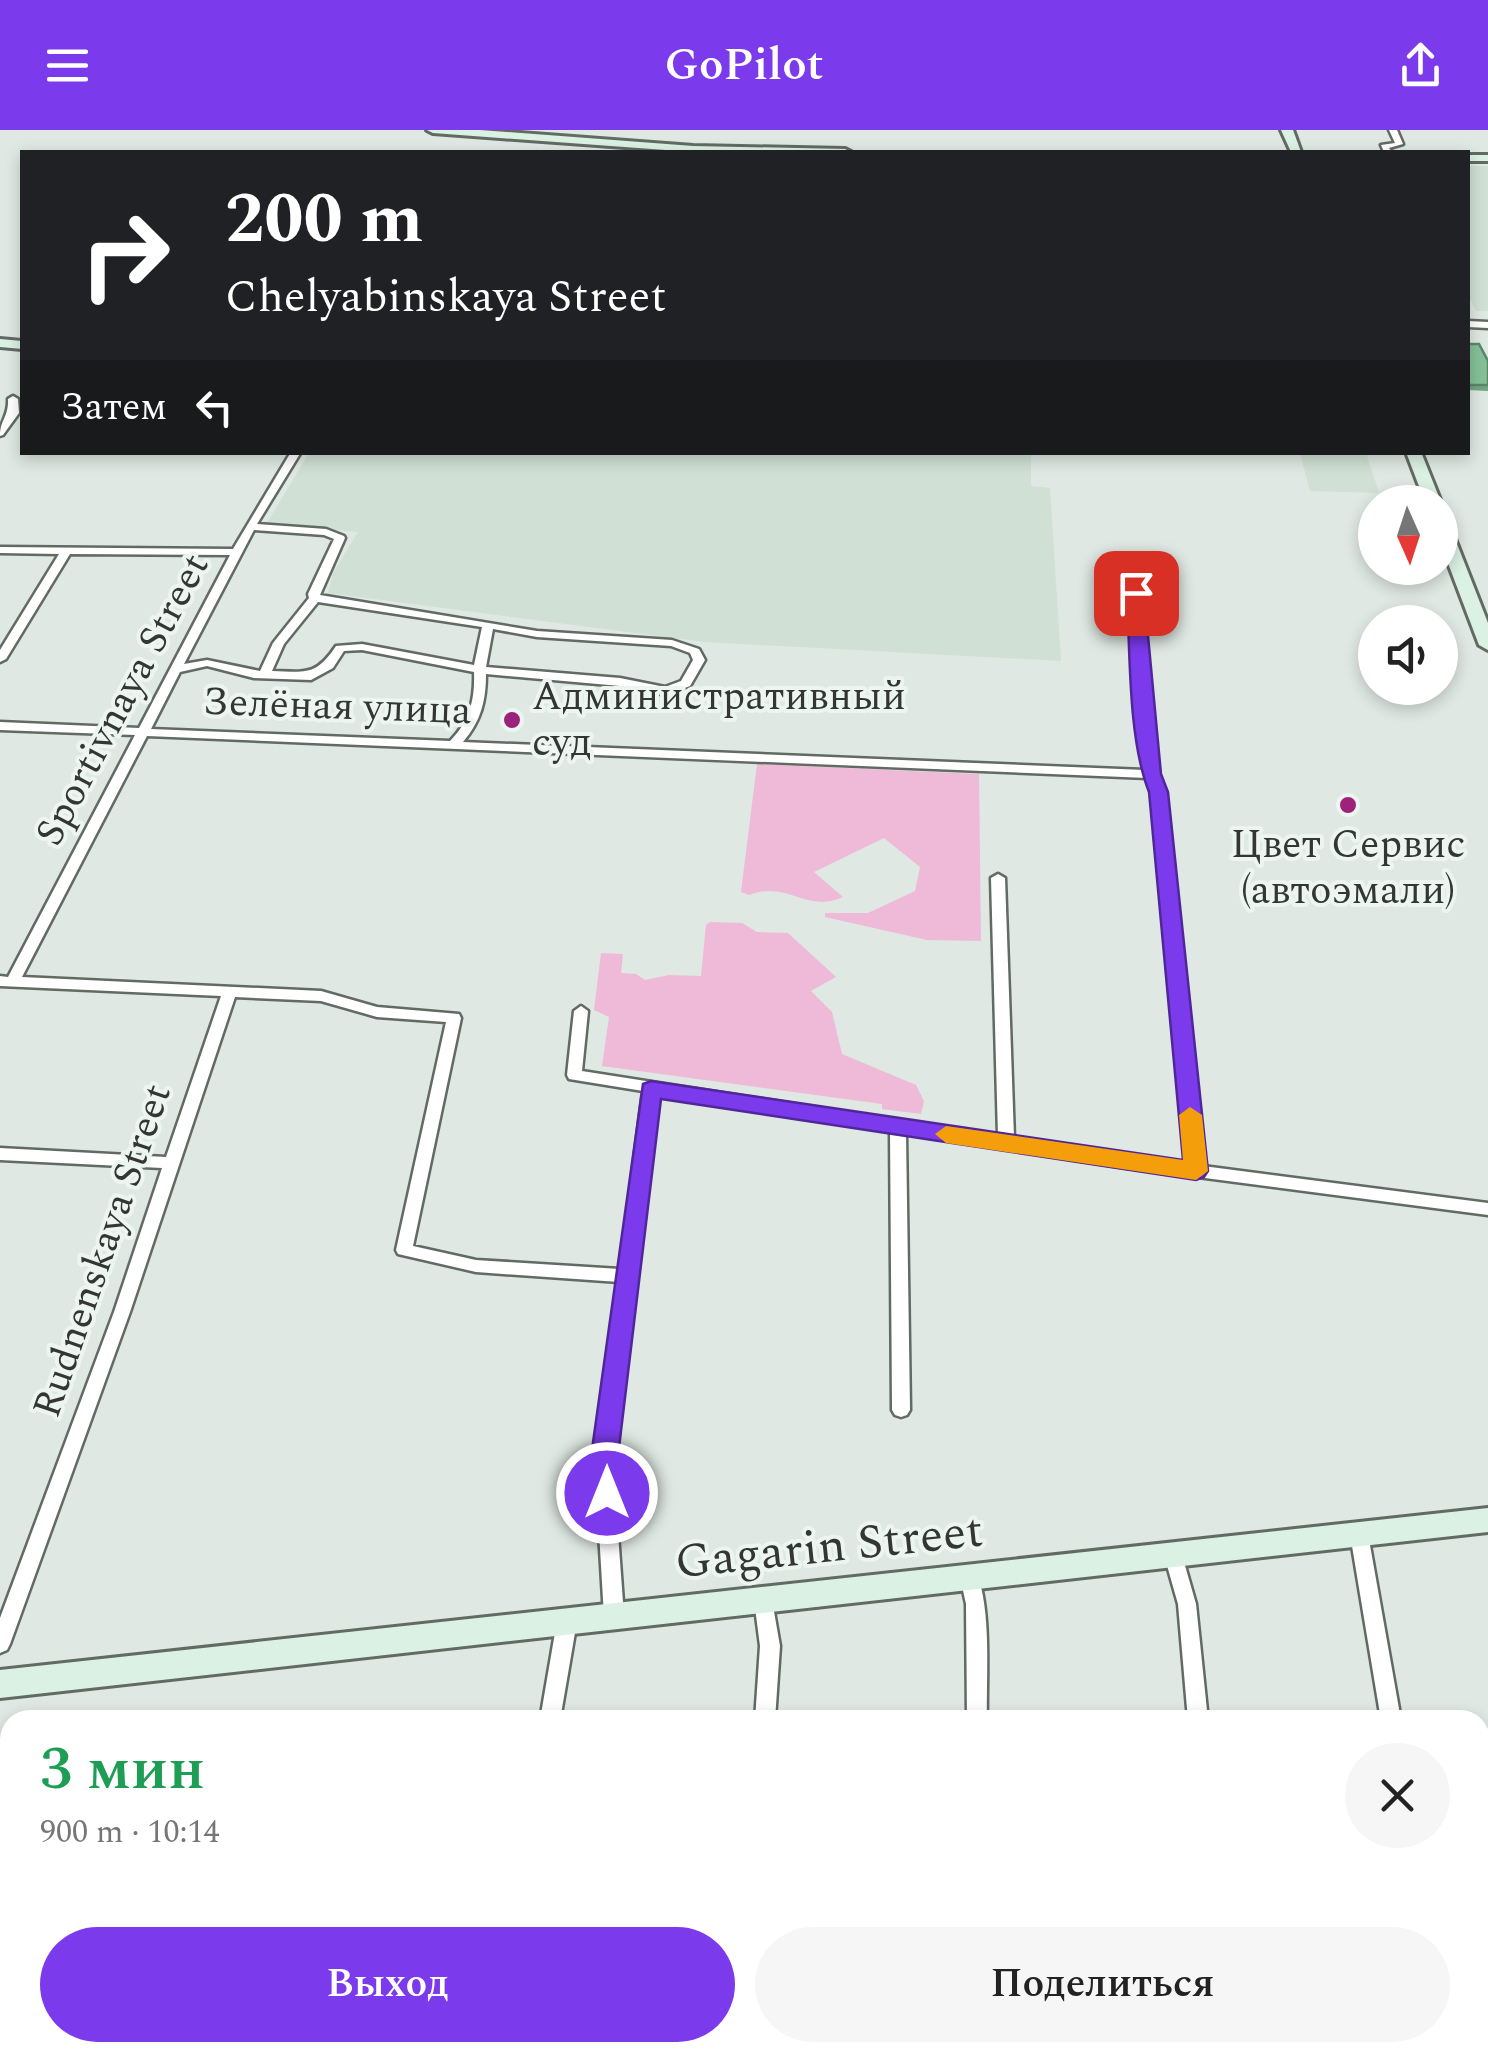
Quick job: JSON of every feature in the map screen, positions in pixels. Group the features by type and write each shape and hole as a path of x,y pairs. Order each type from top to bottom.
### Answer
{"street":[{"path":"432,130 744,150"},
{"path":"1387,150 1384,146 1399,144 1393,130"},
{"path":"0,433 14,413 13,399"},
{"name":"Sportivnaya Street","path":"6,981 143,732 236,552 294,455"},
{"path":"1415,455 1427,485"},
{"path":"250,527 326,532 340,538 315,598 279,643 264,675"},
{"path":"0,550 236,552"},
{"path":"0,659 67,550"},
{"path":"1133,558 1151,774 1158,792 1196,1171"},
{"path":"1458,568 1488,645"},
{"path":"176,669 208,663 264,675 312,676 329,666 340,648 348,646 483,670 620,682 666,691 686,683 698,660 695,651 672,642 537,634 315,598"},
{"path":"454,744 471,729 488,625"},
{"name":"Зелёная улица","path":"0,726 1151,774"},
{"path":"998,878 1006,1144"},
{"path":"6,981 321,996 376,1012 454,1018 404,1250 476,1266 628,1276"},
{"name":"Rudnenskaya Street","path":"0,1644 173,1163 228,994"},
{"path":"580,1011 574,1075 1006,1144 1488,1209"},
{"path":"614,1616 604,1464 651,1090"},
{"path":"898,1127 900,1410"},
{"path":"0,1154 173,1163"},
{"name":"Gagarin Street","path":"0,1684 1488,1520"},
{"path":"1359,1534 1389,1710"},
{"path":"1173,1554 1187,1604 1197,1710"},
{"path":"969,1577 974,1604 977,1710"},
{"path":"763,1600 770,1646 766,1710"},
{"path":"552,1710 566,1621"}],"shaded area":[{"path":"1470,166 1488,166 1488,311 1476,311 1470,299"},
{"path":"308,455 1031,455 1031,486 1050,488 1061,661 705,642 328,593 333,573 358,532 267,523"},
{"path":"1301,455 1367,455 1376,485 1358,485 1358,492 1310,491"},
{"path":"757,764 979,774 981,941 927,940 825,917 825,913 868,913 915,891 920,867 884,838 814,872 843,897 818,902 775,891 749,895 741,892"},
{"path":"742,923 757,932 788,933 836,977 811,991 832,1012 842,1054 916,1085 924,1101 921,1114 882,1109 882,1104 602,1066 609,1017 594,1010 601,953 623,954 621,973 636,974 645,980 669,975 701,976 706,925"}],"building":[{"path":"1470,344 1479,344 1488,361 1488,385 1470,385"}],"slow traffic":[{"path":"946,1134 1196,1171 1190,1115"}],"place":[{"name":"Административный суд","path":"512,720"},
{"name":"Цвет Сервис (автоэмали)","path":"1348,805"}],"route":[{"path":"607,1493 604,1464 651,1090 1196,1171 1158,792 1151,774 1140,672 1136,593"}]}
